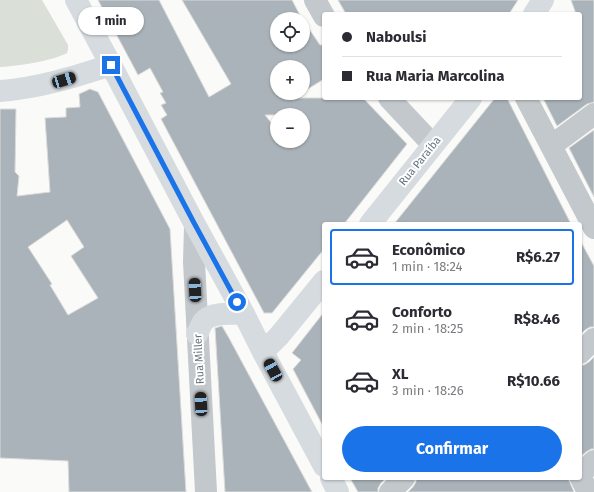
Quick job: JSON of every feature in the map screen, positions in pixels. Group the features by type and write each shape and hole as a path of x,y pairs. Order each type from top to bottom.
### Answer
{"main road":[{"path":"76,0 322,462"},
{"path":"535,12 544,0"},
{"path":"0,91 17,90 43,85 111,65"},
{"name":"Rua Paraíba","path":"372,222 469,100"},
{"path":"263,352 279,336 322,282"},
{"path":"197,334 203,321 212,315 244,314"},
{"path":"332,480 338,492"}],"street":[{"path":"315,0 322,12"},
{"path":"391,100 433,145"},
{"path":"527,100 594,228"},
{"path":"551,146 594,114"},
{"name":"Rua Miller","path":"195,226 194,262 206,492"},
{"path":"582,351 594,339"},
{"path":"582,473 594,461"},
{"path":"582,479 588,492"},
{"path":"390,492 402,480"}],"shaded area":[{"path":"0,0 42,0 68,45 67,53 44,61 0,67"}],"building":[{"path":"98,0 159,0 209,97 231,84 182,0 292,0 298,12 270,12 270,52 310,52 310,30 320,45 322,45 322,80 310,88 310,60 270,60 270,100 310,100 310,98 322,98 322,100 365,100 407,144 346,222 322,222 322,251 272,313 264,313 161,119 167,115 161,105 166,103 160,93 163,92 150,68 138,75"},
{"path":"338,0 518,0 510,12 345,12"},
{"path":"571,0 594,0 594,102 587,104 557,126 544,100 582,100 582,12 575,12"},
{"path":"90,89 98,92 170,229 186,492 69,492 68,461 0,458 0,109 16,109 15,172 19,176 17,196 50,192 45,118 66,117 66,108 80,107 79,94","holes":["67,220 84,247 71,256 98,298 68,315 50,285 52,284 28,247"]},
{"path":"493,100 508,100 570,222 396,222"},
{"path":"594,130 594,197 569,148"},
{"path":"582,244 594,266 594,327 590,327 582,333"},
{"path":"322,315 322,424 293,369 301,360 292,353"},
{"path":"222,326 312,492 225,492 215,328"},
{"path":"594,357 594,449 591,449 582,455 582,365 589,362"},
{"path":"351,480 384,480 378,488 378,492 358,492"},
{"path":"416,480 569,480 574,492 408,492"}],"route":[{"path":"111,65 237,302"}]}
